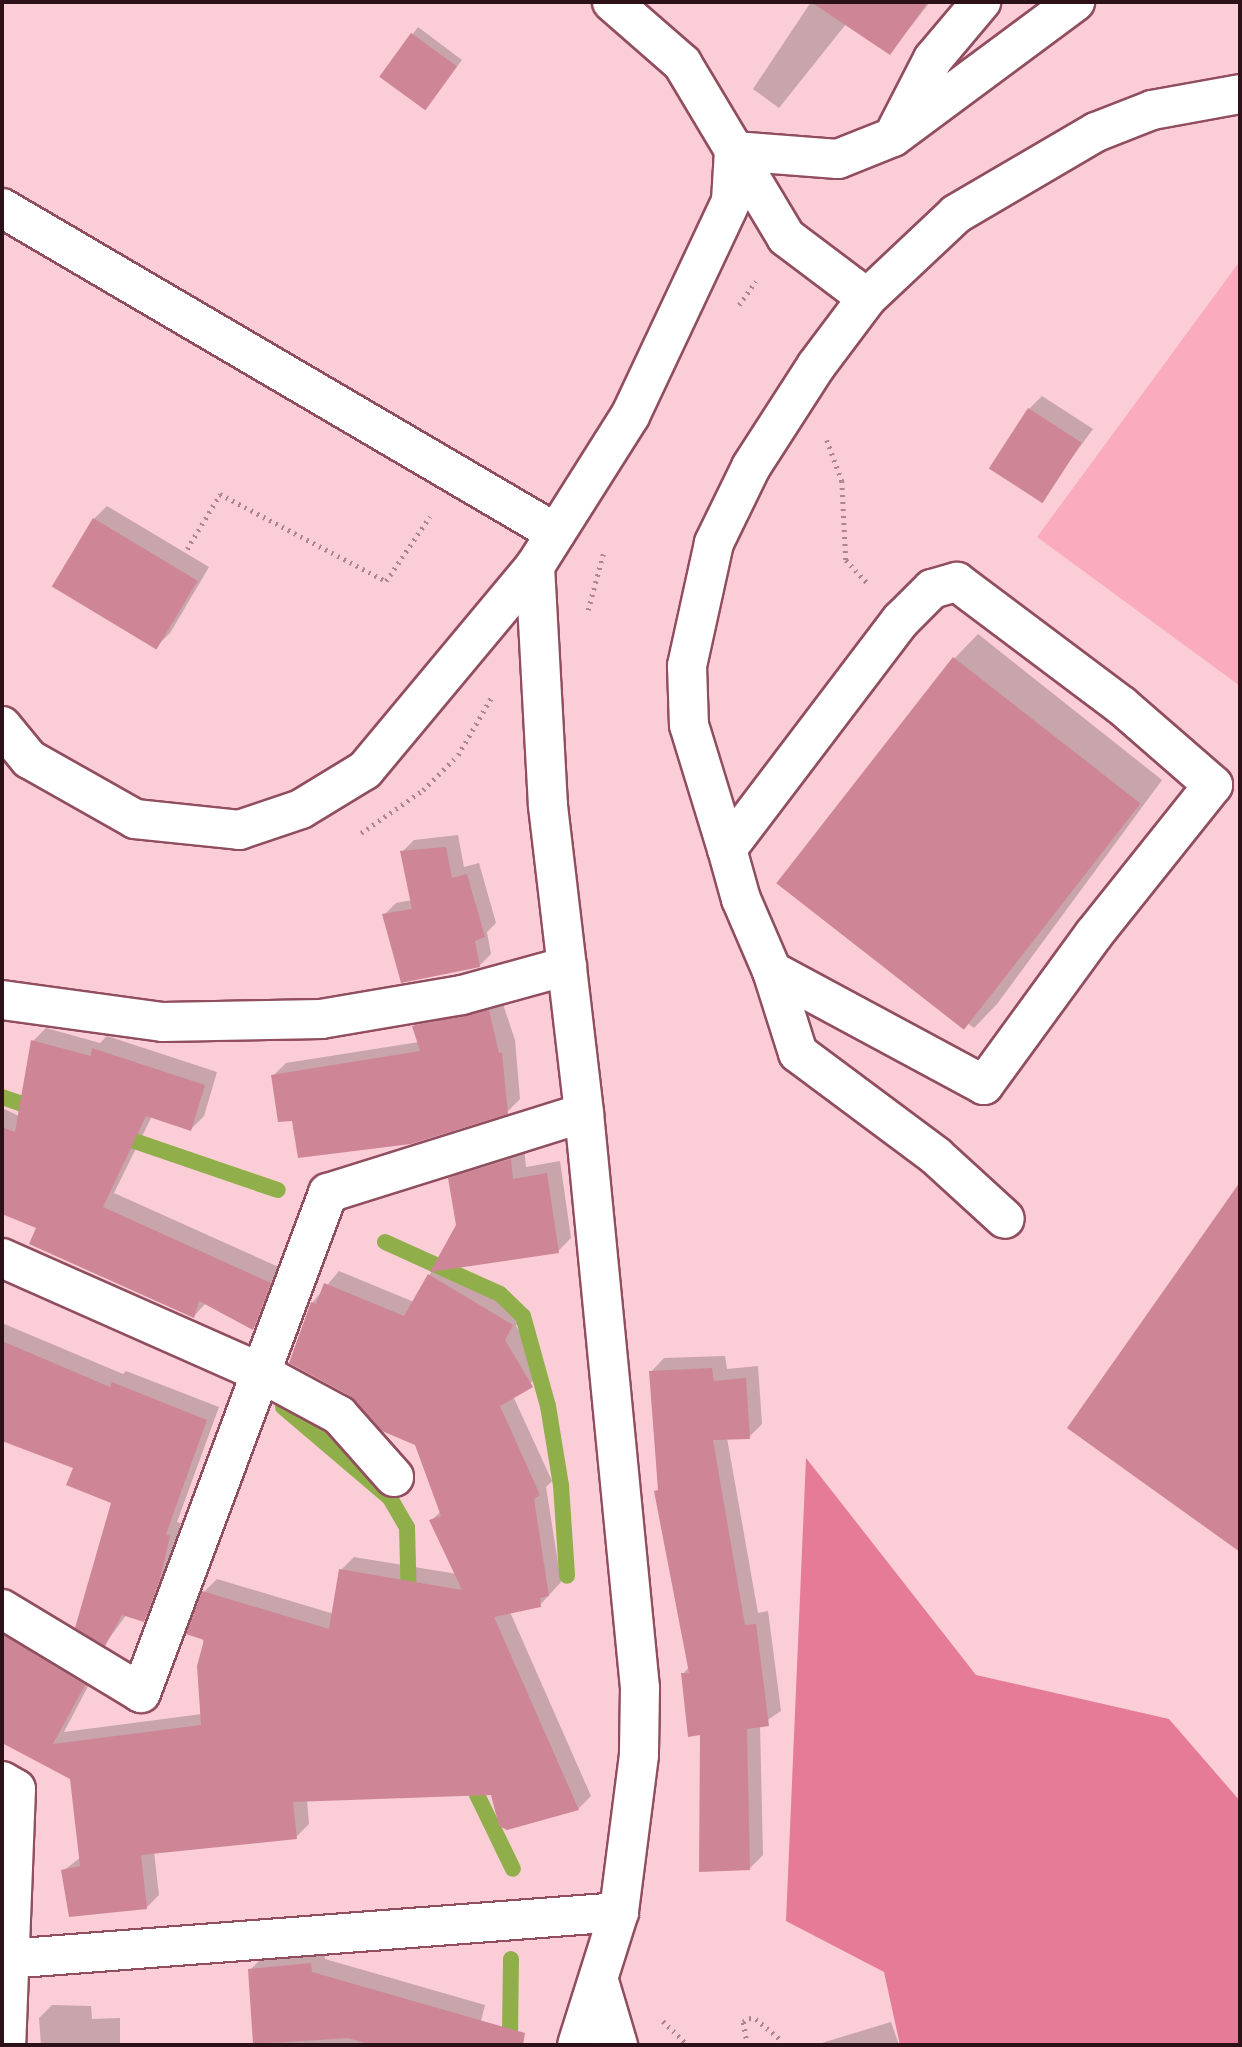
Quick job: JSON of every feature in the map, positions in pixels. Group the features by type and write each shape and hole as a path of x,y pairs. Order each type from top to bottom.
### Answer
{"street":[{"path":"612,2 682,63 786,237 867,298"},
{"path":"893,137 933,59 981,2"},
{"path":"734,151 838,159 893,137 1067,5"},
{"path":"1005,1219 936,1156 799,1054 772,971 741,899 688,725 687,666 714,543 751,467 795,403 816,366 867,298 956,215 1096,132 1152,110 1240,94"},
{"path":"2,726 29,759 135,819 239,830 301,809 365,769 535,566 630,416 710,251 731,201 734,151"},
{"path":"2,208 556,534"},
{"path":"535,566 548,806 584,1113 640,1688 639,1755 619,1912 600,1981 577,2045"},
{"path":"727,849 901,620 932,589 957,582 1121,705 1213,785 1094,934 984,1085 772,971"},
{"path":"2,1000 163,1022 321,1019 462,995 568,966"},
{"path":"2,1609 141,1693 328,1193 584,1113"},
{"path":"2,1258 261,1373 339,1415 394,1477"},
{"path":"2,1781 16,1789 7,1959 6,2045"},
{"path":"7,1959 619,1912"},
{"path":"600,1981 618,2045"}],"path":[{"path":"734,312 757,281"},
{"path":"795,403 816,423 835,458 845,503 846,560 901,620"},
{"path":"187,549 219,494 386,581 458,475"},
{"path":"587,613 605,549"},
{"path":"747,2045 743,2022 749,2018 756,2019 779,2039"}],"shaded area":[{"path":"1240,261 1240,686 1037,537"},
{"path":"806,1458 976,1675 1169,1719 1240,1801 1240,2045 900,2045 884,1972 786,1921"}],"building":[{"path":"811,2 928,2 890,55"},
{"path":"411,33 457,67 425,110 379,77"},
{"path":"1028,408 1082,443 1042,503 989,468"},
{"path":"93,518 198,581 156,649 52,587"},
{"path":"953,657 1141,804 964,1030 776,883"},
{"path":"446,847 452,878 467,874 485,937 475,941 480,967 401,983 382,914 412,909 400,851"},
{"path":"489,1010 499,1053 502,1052 508,1114 411,1144 298,1158 292,1121 278,1122 271,1075 420,1051 412,1026"},
{"path":"31,1040 91,1056 92,1048 205,1085 191,1131 146,1116 103,1207 271,1283 253,1330 199,1301 194,1318 29,1244 36,1228 2,1214 2,1127 15,1132"},
{"path":"511,1159 513,1179 547,1173 559,1253 430,1272 456,1225 448,1178"},
{"path":"1240,1182 1240,1552 1067,1428"},
{"path":"428,1274 513,1325 505,1340 533,1387 500,1406 540,1495 534,1499 549,1596 540,1598 541,1607 494,1617 579,1810 507,1830 499,1826 491,1795 293,1802 297,1839 141,1855 147,1909 69,1917 61,1870 80,1866 70,1779 2,1743 2,1634 85,1685 53,1744 201,1725 197,1666 204,1640 186,1634 202,1591 329,1629 339,1569 462,1590 429,1520 441,1516 415,1445 382,1431 350,1396 289,1363 311,1302 316,1304 324,1283 404,1316"},
{"path":"2,1341 110,1387 112,1382 207,1420 166,1534 170,1536 160,1579 144,1622 122,1615 105,1646 75,1628 111,1503 66,1485 73,1468 2,1441"},
{"path":"712,1368 714,1381 746,1378 750,1439 713,1440 745,1625 756,1624 769,1726 747,1729 750,1870 699,1872 700,1735 688,1737 681,1673 689,1673 654,1491 658,1490 649,1371"},
{"path":"311,1963 312,1972 525,2033 523,2045 371,2045 348,2038 253,2044 248,1969"}],"waterway":[{"path":"2,1097 39,1110"},
{"path":"114,1134 278,1190"},
{"path":"385,1242 500,1294 523,1316 548,1406 561,1485 567,1576"},
{"path":"283,1407 390,1498 407,1527 409,1603"},
{"path":"468,1776 513,1869"},
{"path":"511,1959 510,2034 514,2045"}]}
